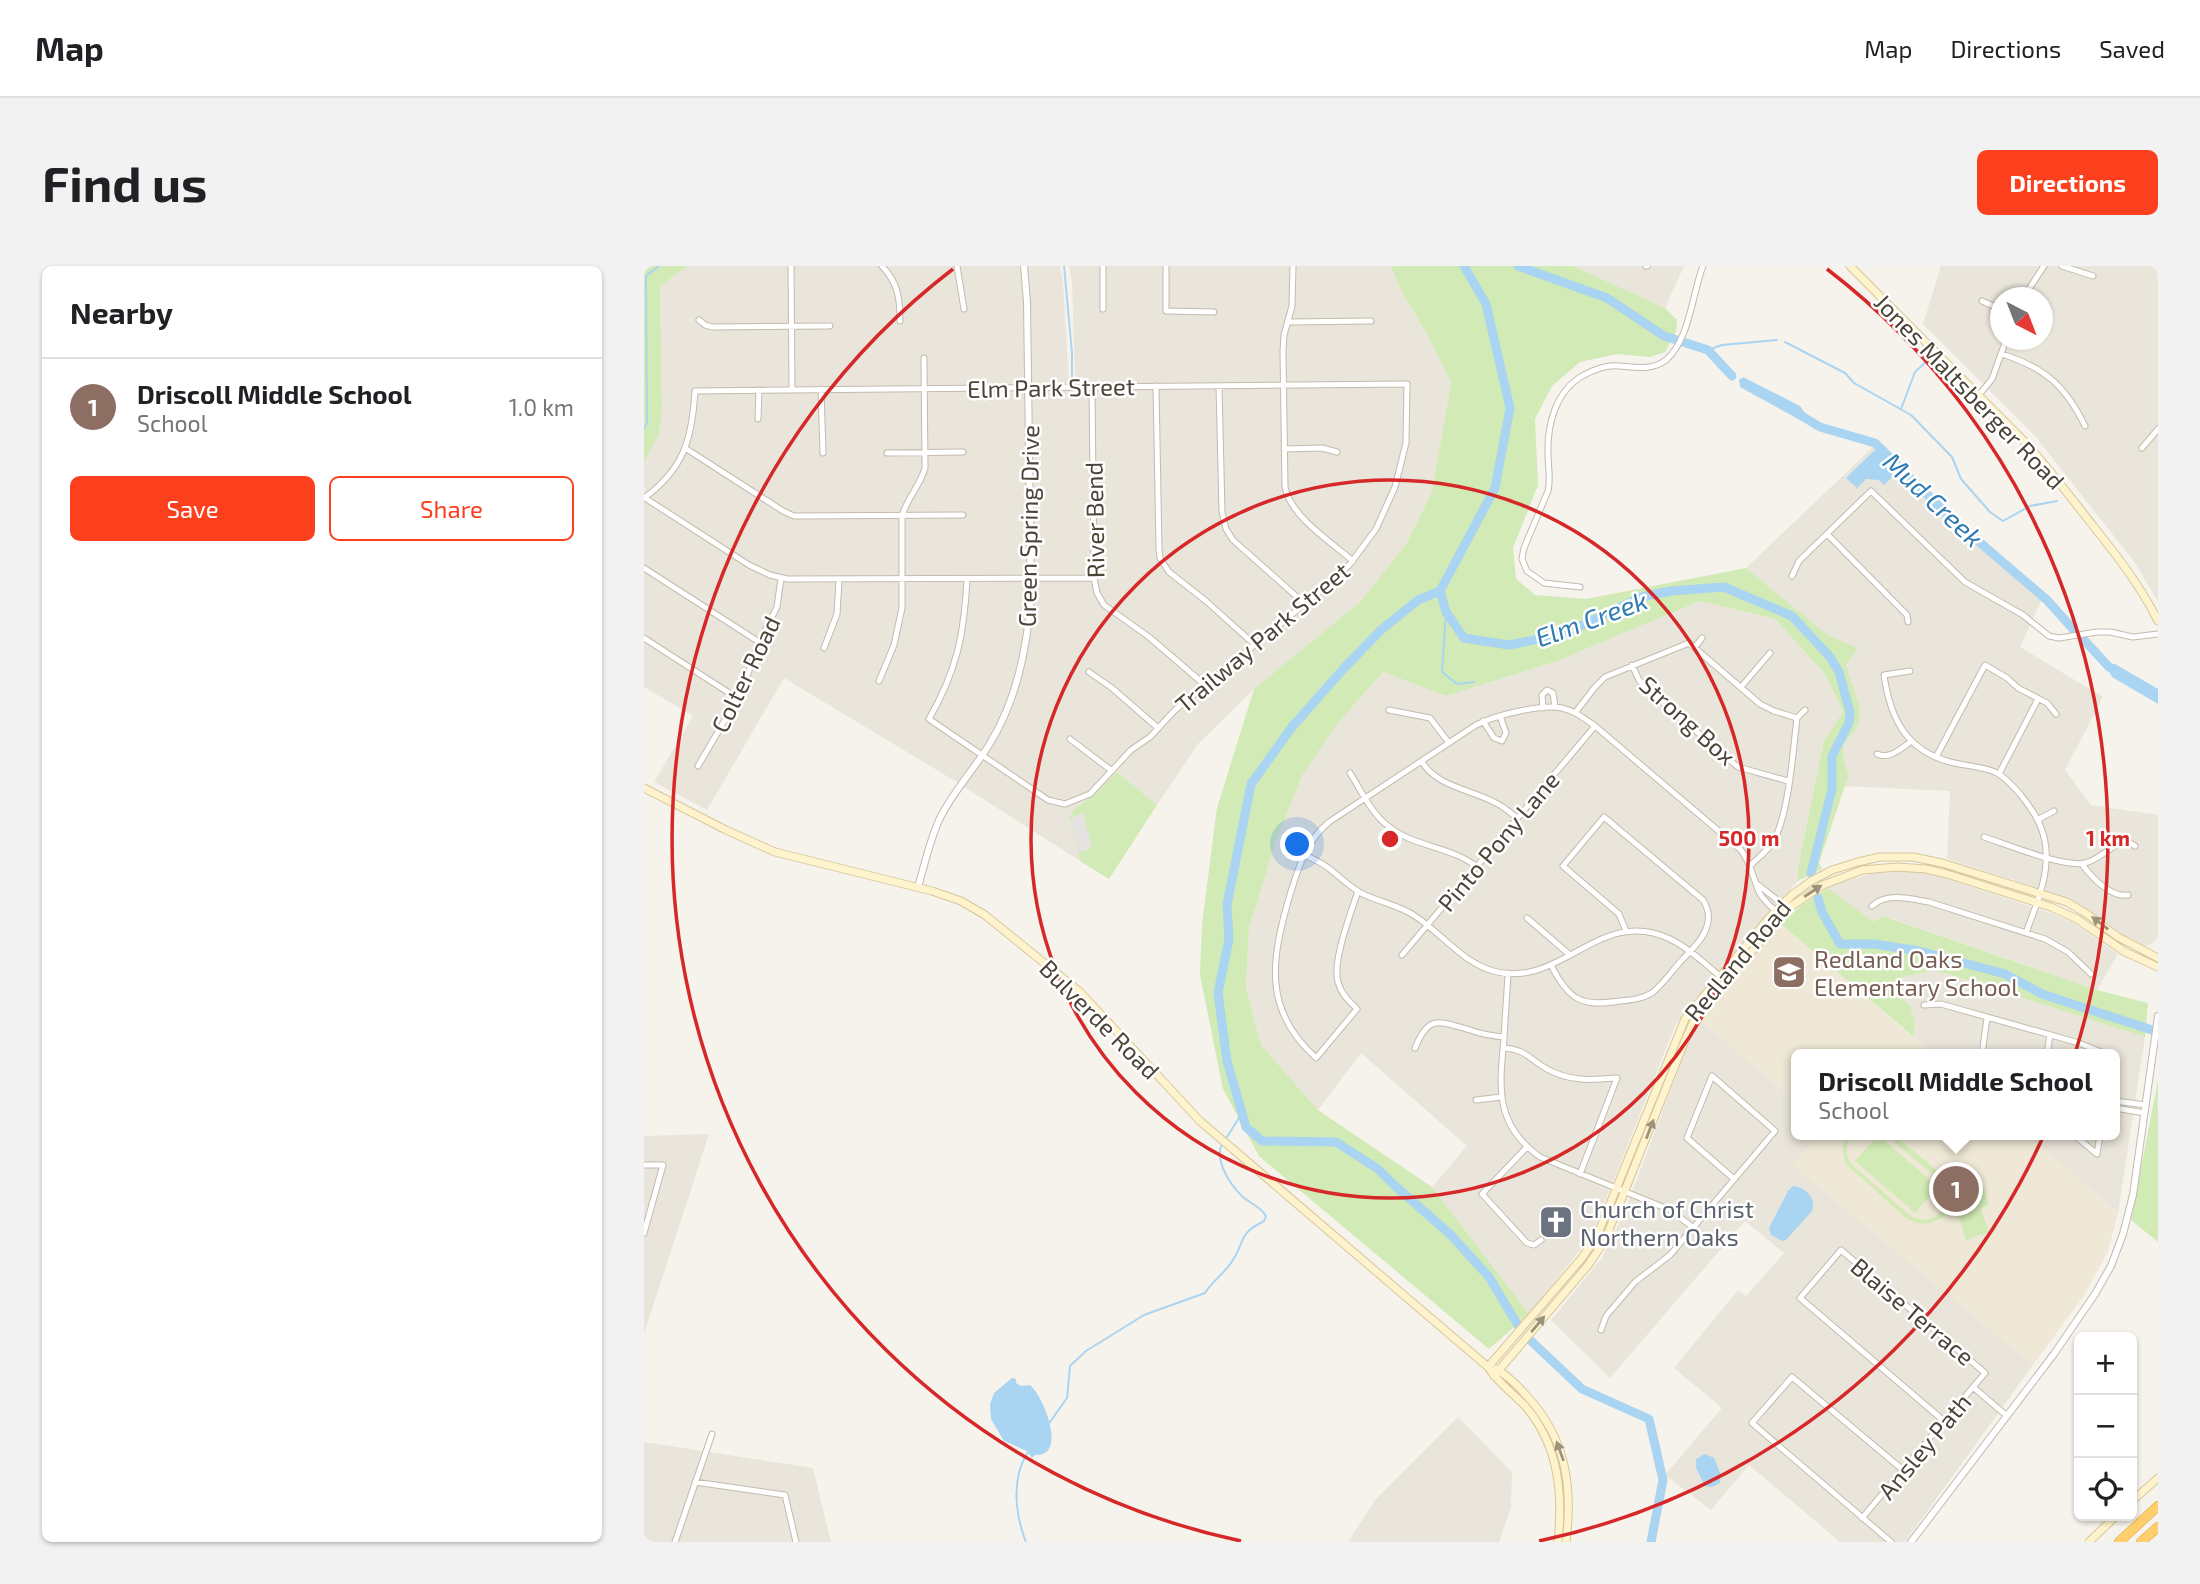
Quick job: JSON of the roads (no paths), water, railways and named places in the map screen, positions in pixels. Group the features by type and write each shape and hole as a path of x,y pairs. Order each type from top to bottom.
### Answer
{"highway":[{"path":"2119,1542 2158,1506"},
{"path":"2141,1542 2158,1527"}],"main road":[{"name":"Jones Maltsberger Road","path":"1850,266 2026,443 2125,566 2158,621"},
{"name":"Bulverde Road","path":"644,788 726,831 775,852 951,897 974,908 1020,941 1080,992 1200,1121 1533,1402 1557,1440 1565,1465 1569,1487 1566,1542"},
{"name":"Redland Road","path":"1489,1367 1597,1236 1621,1190 1695,1011 1799,889 1822,875 1851,864 1880,858 1913,857 2067,902 2118,937 2158,958"},
{"name":"Redland Road","path":"1785,906 1832,880 1862,870 1882,867 1926,869 2063,912 2085,924 2114,946 2158,967"},
{"name":"Redland Road","path":"1496,1373 1595,1255 1605,1240 1621,1190"},
{"name":"Bulverde Road","path":"1496,1373 1535,1418 1549,1446 1558,1474 1561,1499 1558,1542"},
{"path":"2137,1497 2158,1478"},
{"path":"2089,1542 2111,1521"}],"street":[{"path":"791,266 792,390"},
{"path":"882,266 898,289 900,321"},
{"path":"957,266 964,309"},
{"name":"Green Spring Drive","path":"918,887 940,817 1003,719 1023,660 1028,629 1030,578 1029,387 1024,266"},
{"path":"1103,266 1103,309"},
{"path":"1166,266 1166,311 1214,312"},
{"path":"1293,266 1293,297 1283,352 1284,486 1290,503 1299,514 1353,561"},
{"path":"1580,587 1544,583 1527,571 1522,559 1524,548 1549,491 1550,425 1555,408 1564,392 1577,379 1596,369 1611,365 1653,367 1664,361 1672,353 1688,322 1703,266"},
{"path":"2030,287 2044,266"},
{"path":"2062,266 2093,276"},
{"path":"1982,302 1990,305"},
{"path":"699,320 712,327 830,326"},
{"path":"1288,322 1371,321"},
{"path":"1978,396 1988,384 2003,350"},
{"path":"2002,354 2024,361 2051,377 2068,396 2085,426"},
{"path":"879,681 899,627 902,516 905,504 922,478 925,452 924,358"},
{"name":"Elm Park Street","path":"685,448 693,419 695,391 1407,384"},
{"name":"Trailway Park Street","path":"982,755 1040,796 1065,804 1086,796 1175,710 1334,580 1353,561 1376,529 1395,487 1406,443 1407,384"},
{"path":"1156,386 1160,558 1169,572 1255,645"},
{"path":"1219,386 1222,512 1226,529 1236,543 1305,604"},
{"name":"River Bend","path":"1092,387 1094,578 1097,593 1104,606 1149,636 1205,685"},
{"path":"821,389 823,453"},
{"path":"758,419 759,390"},
{"path":"2141,448 2158,429"},
{"path":"963,515 794,516 685,448 671,475 644,498 750,565 781,578 1094,578"},
{"path":"1284,449 1322,448 1337,452"},
{"path":"887,453 963,452"},
{"path":"1792,576 1799,561 1871,491 1965,582 2023,614 2049,636 2059,638 2097,632 2133,637 2158,634"},
{"path":"1827,534 1907,615 1908,622"},
{"path":"644,568 759,642"},
{"name":"Colter Road","path":"698,766 745,683 759,642 777,607 781,578"},
{"path":"967,579 960,648 944,694 929,719 982,755"},
{"path":"824,648 837,614 839,580"},
{"path":"644,638 737,698"},
{"path":"1575,713 1601,680 1632,665 1692,645 1702,638"},
{"path":"1692,645 1768,708 1797,718"},
{"path":"1741,688 1770,653"},
{"name":"Strong Box","path":"1632,665 1647,689 1738,767 1788,781"},
{"path":"1936,757 1984,665 2047,703 2056,714"},
{"path":"1910,671 1884,675 1887,693 1899,727 1912,741 1936,757 1999,774 2011,784 2039,819 2045,837 2047,857 2045,874 2026,933"},
{"path":"1089,672 1158,728"},
{"path":"1543,708 1542,695 1547,690 1553,693 1555,707"},
{"path":"1999,774 2038,699"},
{"path":"1358,891 1338,958 1336,975 1343,994 1357,1009 1316,1058 1303,1046 1287,1024 1276,981 1279,932 1303,854 1323,827 1483,721 1555,707 1575,713 1595,726 1741,850 1762,897 1779,913"},
{"path":"1390,710 1430,718 1449,743"},
{"path":"1750,866 1776,836 1785,805 1797,718 1805,710"},
{"path":"1483,721 1494,738 1502,741 1506,733 1500,716"},
{"name":"Pinto Pony Lane","path":"1402,955 1595,726"},
{"path":"1070,739 1112,771"},
{"path":"1877,754 1885,757 1912,741"},
{"path":"1422,762 1434,776 1496,803 1517,818"},
{"path":"1350,773 1379,818 1392,829 1464,857 1476,867"},
{"path":"2039,819 2054,811"},
{"path":"1551,965 1562,984 1577,999 1598,1004 1646,996 1659,986 1690,951 1707,927 1709,919 1706,905 1604,817 1563,866 1619,914 1626,931"},
{"path":"1726,838 1732,831"},
{"path":"1984,837 2047,857 2082,864 2093,861 2114,845 2129,842 2135,846"},
{"path":"1303,854 1325,865 1358,891 1411,913 1476,964 1493,971 1533,971 1551,965 1603,937 1626,931 1647,932 1665,937 1690,951 1723,979"},
{"path":"1880,858 1882,867"},
{"path":"1926,869 1927,860"},
{"path":"2082,864 2089,874 2115,894 2128,895"},
{"path":"1757,884 1785,906"},
{"path":"1872,906 1883,898 1929,902 2061,947 2091,974"},
{"path":"2063,912 2067,902"},
{"path":"1527,918 1570,955"},
{"path":"1508,973 1500,1078 1501,1097 1509,1123 1527,1147 1554,1164 1670,1210 1694,1228"},
{"path":"1924,1005 1941,1004 2095,1049"},
{"path":"1911,1542 2084,1312 2115,1255 2131,1205 2158,1016"},
{"path":"1983,1049 1987,1018"},
{"path":"1415,1048 1423,1031 1435,1023 1443,1022 1504,1037"},
{"path":"2047,1049 2050,1035"},
{"path":"1503,1048 1522,1051 1542,1067 1567,1077 1585,1080 1618,1079 1580,1174"},
{"path":"1601,1330 1606,1316 1635,1282 1666,1259 1694,1228 1775,1131 1712,1076 1686,1138 1734,1180"},
{"path":"1476,1100 1501,1097"},
{"path":"2120,1102 2146,1105"},
{"path":"2120,1109 2145,1113"},
{"path":"2080,1140 2097,1154 2098,1140"},
{"path":"1527,1147 1482,1194 1527,1243 1534,1245 1541,1240"},
{"path":"644,1166 663,1165 644,1233"},
{"name":"Blaise Terrace","path":"1944,1420 1800,1298 1841,1250 1985,1373"},
{"name":"Ansley Path","path":"1862,1518 1985,1373"},
{"path":"1891,1542 1752,1423 1792,1377 1903,1470"},
{"path":"1973,1387 2007,1416"},
{"path":"677,1541 712,1434"},
{"path":"695,1482 785,1495 796,1542"}],"water":[{"path":"1743,377 1800,406 1808,417 1806,421 1740,387 1739,380"},
{"path":"1877,448 1899,470 1884,485 1879,480 1866,479 1857,488 1846,478"},
{"path":"2115,664 2158,689 2158,704 2112,677 2108,668"},
{"path":"1793,1186 1809,1194 1813,1207 1786,1240 1782,1241 1771,1235 1769,1228"},
{"path":"1012,1378 1021,1386 1030,1385 1036,1392 1050,1425 1050,1447 1045,1453 1032,1458 1027,1451 1004,1441 991,1419 990,1404 994,1393"},
{"path":"1705,1454 1714,1458 1721,1475 1720,1483 1712,1487 1705,1486 1696,1468 1696,1459"}],"waterway":[{"path":"644,429 647,423 646,276 659,266"},
{"path":"1064,266 1072,382"},
{"name":"Elm Creek","path":"1464,266 1486,304 1510,408 1495,488 1440,591 1446,612 1464,638 1509,645 1564,634 1641,597 1671,591 1724,587 1792,616 1830,657 1839,672 1850,712 1849,723 1832,756 1832,789 1811,873"},
{"name":"Mud Creek","path":"1518,266 1607,298 1664,336 1708,350 1732,376"},
{"path":"1708,350 1722,345 1777,340"},
{"path":"1785,342 1845,373 1854,383 1911,415 1952,457 1961,479 1990,512 2003,521 2030,506 2057,501"},
{"path":"1901,409 1915,372 1928,360"},
{"name":"Mud Creek","path":"1797,413 1820,427 1875,443 1950,517 2047,600 2073,629"},
{"path":"1391,1182 1378,1169 1336,1142 1262,1141 1246,1127 1227,1061 1218,993 1229,939 1227,905 1251,784 1292,727 1381,630 1418,600 1440,591"},
{"path":"1446,612 1442,672 1457,684 1474,682"},
{"name":"Mud Creek","path":"2084,640 2109,667 2118,672"},
{"name":"Elm Creek","path":"1818,898 1822,912 1840,944 1874,944 1919,951 2005,974 2042,994 2158,1032"},
{"path":"1227,1137 1242,1113"},
{"path":"1050,1422 1067,1398 1070,1366 1086,1351 1144,1315 1205,1293 1231,1263 1245,1235 1264,1221 1264,1213 1243,1197 1229,1180 1220,1159 1221,1146"},
{"path":"1394,1185 1451,1235 1489,1277 1519,1327"},
{"path":"1530,1340 1582,1389 1649,1419 1663,1480 1651,1542"},
{"path":"1026,1542 1019,1520 1016,1496 1019,1473 1028,1452"}],"place":[{"name":"Redland Oaks Elementary School","path":"1789,972"},
{"name":"Driscoll Middle School","path":"1956,1189"},
{"name":"Church of Christ Northern Oaks","path":"1556,1222"}]}
